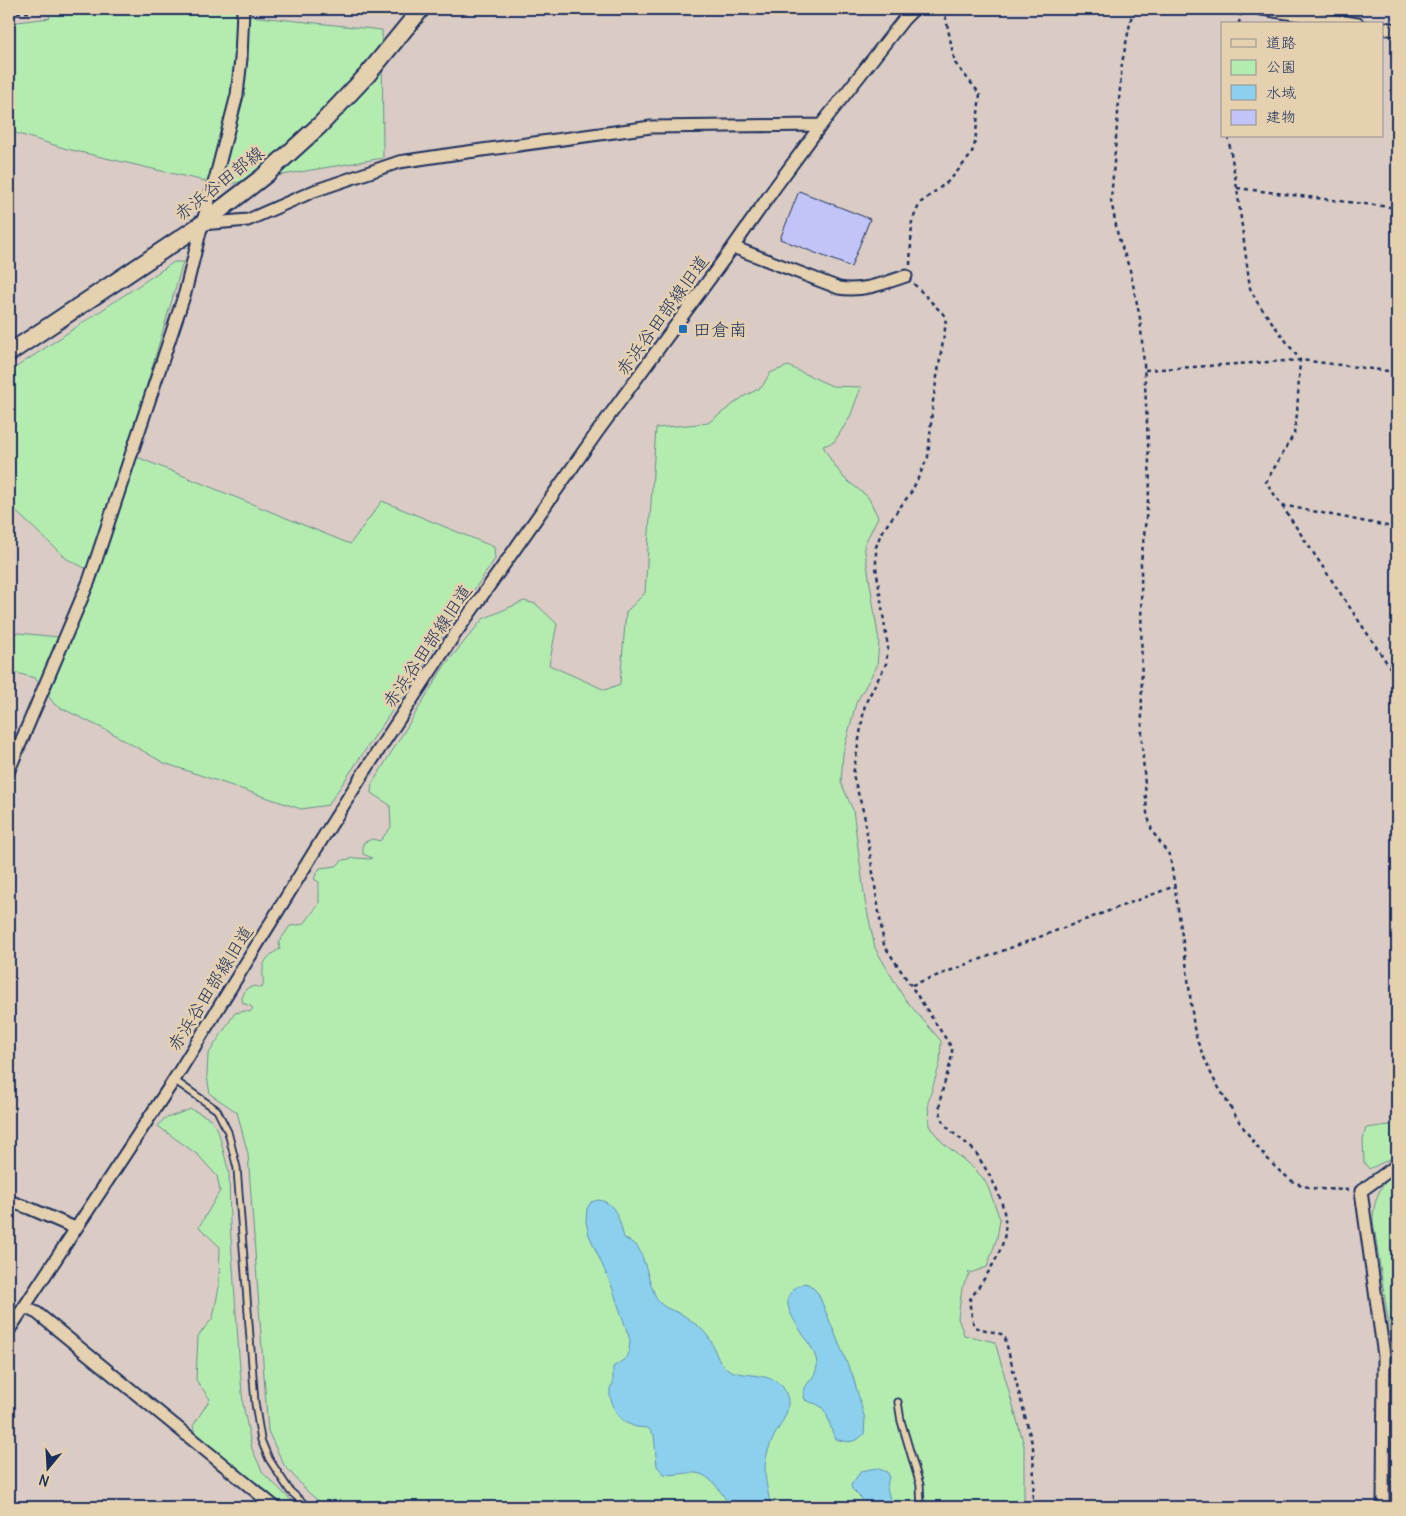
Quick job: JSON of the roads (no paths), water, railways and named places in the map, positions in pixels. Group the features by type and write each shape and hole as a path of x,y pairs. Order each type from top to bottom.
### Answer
{"main road":[{"name":"赤浜谷田部線","path":"9,353 202,224 264,176 320,125 368,74 421,9"}],"street":[{"path":"9,770 89,581 185,294 237,95 243,9"},
{"name":"赤浜谷田部線旧道","path":"9,1330 174,1080 333,821 453,637 598,431 776,186 821,125 904,19 914,9"},
{"path":"1262,9 1345,22"},
{"path":"1384,28 1397,30"},
{"path":"202,224 248,220 324,188 398,162 435,156 651,127 821,125"},
{"path":"733,247 839,288 851,290 876,286 906,276"},
{"path":"1383,1507 1384,1356 1361,1191 1397,1165"},
{"path":"9,1201 75,1228"},
{"path":"24,1307 37,1313 276,1507"}],"lane":[{"path":"174,1080 217,1110 228,1132 238,1168 255,1402 261,1440 269,1460 290,1491 308,1507"},
{"path":"898,1402 920,1485 921,1507"}],"water":[{"path":"598,1200 610,1205 614,1209 624,1238 637,1246 640,1251 654,1293 659,1302 665,1307 683,1315 702,1329 725,1367 732,1371 768,1378 776,1381 783,1387 787,1396 788,1408 769,1448 765,1465 770,1504 768,1507 731,1507 716,1486 701,1474 664,1474 657,1466 654,1435 648,1428 636,1427 624,1422 616,1413 610,1397 610,1388 613,1384 613,1367 625,1359 629,1351 630,1340 612,1287 589,1235 586,1222 587,1209 591,1202"},
{"path":"805,1283 818,1293 852,1373 865,1419 864,1434 855,1441 848,1442 836,1439 823,1409 805,1400 806,1385 814,1375 817,1365 811,1347 792,1317 788,1307 788,1298 793,1290"},
{"path":"876,1468 887,1472 889,1475 887,1488 892,1507 870,1507 852,1489 851,1485 861,1471"}],"place":[{"name":"田倉南","path":"683,329"}]}
